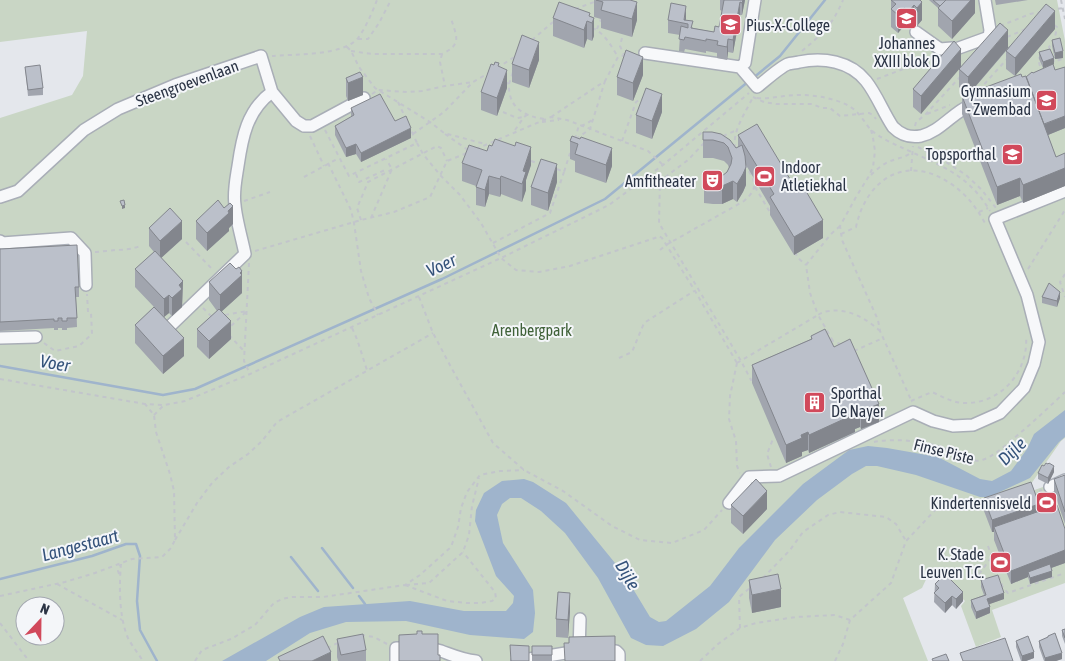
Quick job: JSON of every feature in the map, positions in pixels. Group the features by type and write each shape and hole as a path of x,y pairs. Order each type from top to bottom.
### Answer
{"street":[{"path":"755,0 745,63 742,70 753,92 787,64 809,60 832,61 844,64 861,74 893,127 906,136 914,137 929,134 970,105 986,100"},
{"path":"916,32 940,49 956,49 989,37 990,30 985,0"},
{"path":"645,53 742,70"},
{"path":"261,56 272,92 296,121 304,126 312,126 364,98"},
{"name":"Steengroevenlaan","path":"0,197 18,191 84,130 118,109 175,85 261,56"},
{"path":"166,330 245,254 234,205 242,139 249,120 265,97 272,92"},
{"path":"729,503 749,478 779,476 886,425 912,407 933,421 953,426 973,425 1000,414 1024,388 1034,364 1040,342 1027,295 991,223 1065,192"},
{"path":"0,241 2,243 71,238 85,252 86,285"},
{"path":"0,338 36,337"},
{"path":"1050,487 1065,480"},
{"path":"579,650 580,619"},
{"path":"396,661 396,648 439,650 447,657 476,661"},
{"path":"517,661 579,650 616,651 619,654 619,661"}],"path":[{"name":"Steengroevenlaan","path":"261,56 329,52 347,47 357,39 370,18 377,0"},
{"path":"357,39 368,39 391,0"},
{"path":"1061,0 1065,20"},
{"path":"787,64 830,26 843,1"},
{"path":"573,9 594,2"},
{"path":"990,30 1030,14 1063,8"},
{"path":"352,51 372,54 442,54 451,50 457,39 451,18"},
{"path":"597,29 601,19"},
{"path":"531,42 555,21"},
{"path":"1052,23 1057,27 1054,42 1049,47 1054,62 1065,58"},
{"path":"590,27 597,29 610,44 618,58"},
{"path":"1011,43 1005,37 1028,28"},
{"path":"622,38 620,46 624,55"},
{"path":"347,47 352,51 359,67 375,88 430,122 470,152"},
{"path":"580,125 574,141 590,129 605,81 618,58 631,52 645,53"},
{"path":"1040,66 1038,59 1044,53"},
{"path":"442,54 440,62 445,86"},
{"path":"413,134 444,112 473,82 519,54 516,61"},
{"path":"974,95 1011,55"},
{"path":"868,83 938,56"},
{"path":"514,69 508,84 510,97 515,106 527,115 546,120"},
{"path":"914,137 916,122 925,115 964,73"},
{"path":"486,74 493,78"},
{"path":"501,81 508,84"},
{"path":"250,374 244,361 249,264 245,254 360,220 394,212 430,197 447,161 513,132 551,118 605,81"},
{"path":"378,90 415,92 473,82"},
{"path":"753,92 762,98 818,96 844,103 860,114 871,130 875,151 873,167 869,176 840,226 831,234 806,265"},
{"path":"753,92 764,102 812,104 822,108 830,108 840,116 860,114"},
{"path":"736,151 734,140 753,92"},
{"path":"0,379 145,404 164,405 186,401 352,328 610,205 753,92"},
{"path":"622,141 636,102 648,96"},
{"path":"398,102 406,120"},
{"path":"925,115 949,105"},
{"path":"502,112 517,118 524,118"},
{"path":"513,132 527,115"},
{"path":"551,118 580,125 648,151 663,165"},
{"path":"580,125 586,124 593,119"},
{"path":"537,123 563,120"},
{"path":"320,121 349,176 417,143"},
{"path":"304,126 324,166"},
{"path":"410,127 422,154 460,195 481,223 501,258 516,270 539,272 570,266 659,236 662,238 737,363 730,396 729,419 736,441 737,466 742,476 749,478"},
{"path":"721,136 737,130"},
{"path":"871,130 894,144 939,164 969,183 988,208 991,223"},
{"path":"444,133 486,144"},
{"path":"494,141 497,148"},
{"path":"704,143 688,160 660,181 659,223 751,380 759,376"},
{"path":"360,220 357,208 368,182 437,146 441,148 447,161"},
{"path":"493,244 550,213 572,148"},
{"path":"910,171 912,152"},
{"path":"869,176 886,163 907,156 912,152"},
{"path":"304,177 339,157"},
{"path":"386,158 392,169"},
{"path":"528,160 546,166"},
{"path":"328,163 350,210 354,223 361,271 369,298 378,315"},
{"path":"744,165 774,218"},
{"path":"371,218 392,169"},
{"path":"555,169 564,172"},
{"path":"355,173 359,182 385,170 386,172"},
{"path":"958,170 973,181 995,208 1003,210"},
{"path":"841,234 856,227 864,202 882,180 894,174 910,171 930,173 950,182 991,223"},
{"path":"660,250 744,201 753,192 755,187"},
{"path":"251,199 270,192"},
{"path":"978,212 988,208"},
{"path":"1021,281 1065,210"},
{"path":"840,226 842,240 878,320 880,331 912,407 932,392 944,398 965,403 982,401 1001,392 1018,372 1026,352 1026,334"},
{"path":"186,242 220,277"},
{"path":"85,252 132,249 140,246"},
{"path":"793,250 806,265 810,293 818,315 833,341 840,344"},
{"path":"1065,274 1060,282 1065,297"},
{"path":"36,337 56,350 79,346 92,334 91,313 88,312 86,285"},
{"path":"619,358 632,352 644,323 695,291"},
{"path":"419,296 433,333 493,443 524,470 563,491 612,526 640,540 672,543 704,530 729,503"},
{"path":"196,300 215,321"},
{"path":"221,317 247,311"},
{"path":"244,351 225,331 247,311"},
{"path":"737,363 828,311 849,313 867,321 880,331"},
{"path":"352,328 364,357 367,370"},
{"path":"0,596 57,584 95,573 132,559 162,557 171,548 197,503 212,483 262,441 277,422 433,333"},
{"path":"854,351 884,338"},
{"path":"825,345 833,341"},
{"name":"Finse Piste","path":"868,444 883,440 941,446 969,459 980,461 994,454 1032,424 1065,392"},
{"path":"875,400 886,425"},
{"path":"145,404 154,415 156,432 174,491 174,540"},
{"path":"154,415 164,405"},
{"path":"774,476 767,454 775,438"},
{"path":"405,585 420,575 451,547 467,492 480,476 500,471 524,470"},
{"path":"195,661 202,650 230,639 255,625 274,603 282,599 291,597 323,597 429,583 463,552 469,534 472,506 480,476"},
{"path":"1028,493 1032,494"},
{"path":"835,661 843,644 850,620 891,583 906,541 939,506 947,500 955,499 978,507 987,505"},
{"path":"758,582 790,550 803,532 828,515 840,512 886,517 896,524 906,541"},
{"path":"988,546 1003,588 1008,593 1065,573"},
{"path":"405,585 447,601 467,603 492,602 496,598 495,592 463,552"},
{"path":"978,574 992,558"},
{"path":"122,563 120,578 122,620 128,638 143,661"},
{"path":"57,584 122,620"},
{"path":"740,628 738,597 751,587"},
{"path":"700,661 718,644 740,628 756,623 835,615 850,620"},
{"path":"0,623 29,661"},
{"path":"359,635 374,637 396,648"},
{"path":"321,651 344,641"}],"green space":[{"name":"Arenbergpark","path":"0,0 1057,0 1065,41 1065,438 1031,484 976,509 982,509 1065,479 1065,583 992,610 1001,637 976,647 961,606 965,601 931,569 922,588 903,598 928,661 0,661 0,118 72,95 83,76 87,31 0,42"}],"water":[{"name":"Dijle","path":"1065,410 1065,437 1030,478 989,497 980,497 916,475 877,466 866,466 852,474 817,500 775,540 729,602 696,629 663,646 646,645 631,638 598,578 565,533 541,511 521,498 510,498 502,504 497,515 503,543 533,590 535,613 533,632 524,639 470,635 406,621 346,622 310,633 266,661 222,661 300,617 324,607 410,601 464,611 506,611 513,603 514,596 496,576 475,521 476,510 484,493 502,481 524,479 533,482 566,503 624,574 650,617 659,622 666,621 710,586 739,548 803,484 849,450 868,446 938,457 980,479 992,481 1011,471 1027,449 1034,434"}],"building":[{"path":"596,0 630,0 637,2 632,19 601,10 603,2"},
{"path":"724,0 743,0 742,3 740,2 733,40 728,39 727,47 717,45 718,41 706,39 706,41 685,37 684,40 679,39 681,26 688,28 688,24 668,20 671,3 686,6 684,20 693,21 691,28 714,32 715,26 719,27"},
{"path":"891,0 920,0 922,2 917,8 914,5 909,11 904,8 898,15 891,9 896,4"},
{"path":"933,0 946,0 940,6"},
{"path":"946,0 971,0 952,21 938,8"},
{"path":"559,2 590,13 589,16 594,18 592,23 587,21 584,30 553,18"},
{"path":"1046,4 1055,11 1015,58 1006,51"},
{"path":"1000,23 1008,30 968,77 959,69"},
{"path":"522,35 539,42 529,70 512,64"},
{"path":"1060,38 1063,51 1055,53 1052,40"},
{"path":"954,41 961,49 921,96 913,89"},
{"path":"1050,49 1054,58 1043,62 1039,52"},
{"path":"626,50 643,57 633,83 617,77"},
{"path":"495,62 499,63 498,66 507,70 497,98 481,92 491,64 494,65"},
{"name":"Gymnasium - Zwembad","path":"1053,64 1055,70 1065,67 1065,116 1044,124 1026,77 1032,72"},
{"path":"40,65 43,88 28,90 25,67"},
{"path":"360,72 363,77 348,83 346,78"},
{"name":"Topsporthal","path":"1021,74 1022,77 1026,76 1056,157 1065,153 1065,168 1023,185 1020,178 997,187 962,96"},
{"path":"646,88 662,94 652,121 636,115"},
{"path":"380,94 395,121 406,116 411,128 361,153 356,144 346,148 335,126 354,115 351,108"},
{"path":"757,124 793,184 800,181 823,220 794,237 770,197 774,194 738,135"},
{"path":"703,132 721,134 730,140 736,148 742,145 746,167 737,184 733,181 722,186 704,185 706,177 717,178 727,172 732,158 728,147 724,143 703,140"},
{"path":"572,136 580,139 581,137 612,148 606,165 575,154 578,144 570,141"},
{"path":"495,139 515,146 516,142 531,147 523,171 526,172 522,184 501,176 500,179 489,176 485,190 476,187 482,170 462,163 469,145 487,151 489,145 492,146"},
{"path":"541,159 557,164 548,193 531,187"},
{"path":"124,200 125,205 122,206 120,201"},
{"path":"218,200 224,208 230,203 233,206 228,211 229,213 207,233 196,221"},
{"path":"170,208 182,221 160,241 149,228"},
{"path":"77,245 79,287 75,287 77,318 67,318 67,321 62,321 62,318 58,318 58,321 54,321 54,319 0,322 0,249"},
{"path":"155,251 183,281 179,285 182,289 172,298 169,295 164,299 135,269"},
{"path":"230,263 236,269 239,267 242,275 220,295 209,282"},
{"path":"1049,283 1060,292 1057,301 1042,297"},
{"path":"154,307 184,338 163,356 135,325"},
{"path":"219,309 231,321 209,341 197,329"},
{"name":"Sporthal De Nayer","path":"825,329 834,347 850,339 879,404 861,411 860,409 854,412 855,414 809,435 808,432 801,435 802,438 786,445 752,365 812,339 811,336"},
{"path":"1046,463 1054,466 1048,478 1038,473 1042,465 1044,466"},
{"path":"1065,475 1065,512 1054,479"},
{"path":"756,479 767,491 743,516 731,505"},
{"path":"1031,482 1039,504 992,520 984,498"},
{"path":"1057,505 1065,529 1065,550 1011,571 994,527"},
{"path":"1050,564 1052,571 1030,578 1028,572"},
{"path":"778,574 781,589 752,595 749,580"},
{"path":"945,574 963,592 956,599 952,596 945,603 934,593 939,588 935,584"},
{"path":"998,575 1004,593 987,599 990,607 976,612 971,600 986,595 981,580"},
{"path":"558,592 570,593 568,620 556,619"},
{"path":"417,631 422,631 422,634 438,634 438,655 440,655 440,661 399,661 399,635 417,634"},
{"path":"1055,633 1062,653 1045,658 1039,641"},
{"path":"363,634 366,650 341,655 337,639"},
{"path":"323,636 331,652 312,661 280,661 278,657"},
{"path":"615,636 615,661 565,661 564,643 569,643 569,637"},
{"path":"1028,636 1034,652 1022,656 1016,641"},
{"path":"1005,638 1013,661 963,661 960,653"},
{"path":"510,645 529,646 529,661 511,661"},
{"path":"532,646 552,646 552,655 532,655"},
{"path":"946,654 949,661 933,661 932,659"}],"waterway":[{"name":"Voer","path":"753,78 780,56 825,0"},
{"name":"Voer","path":"0,366 163,395 195,389 442,279 605,199 749,81"},
{"name":"Langestaart","path":"0,579 92,556 126,544 136,544 140,556 137,601 140,630 157,661"},
{"path":"322,548 353,588"},
{"path":"291,557 318,591"},
{"path":"359,596 365,604"}],"place":[{"name":"Johannes XXIII blok D","path":"907,19"},
{"name":"Pius-X-College","path":"730,25"},
{"name":"Gymnasium - Zwembad","path":"1047,100"},
{"name":"Topsporthal","path":"1012,154"},
{"name":"Indoor Atletiekhal","path":"765,176"},
{"name":"Amfitheater","path":"712,181"},
{"name":"Sporthal De Nayer","path":"815,402"},
{"name":"Kindertennisveld","path":"1047,503"},
{"name":"K. Stade Leuven T.C.","path":"1000,563"}]}
